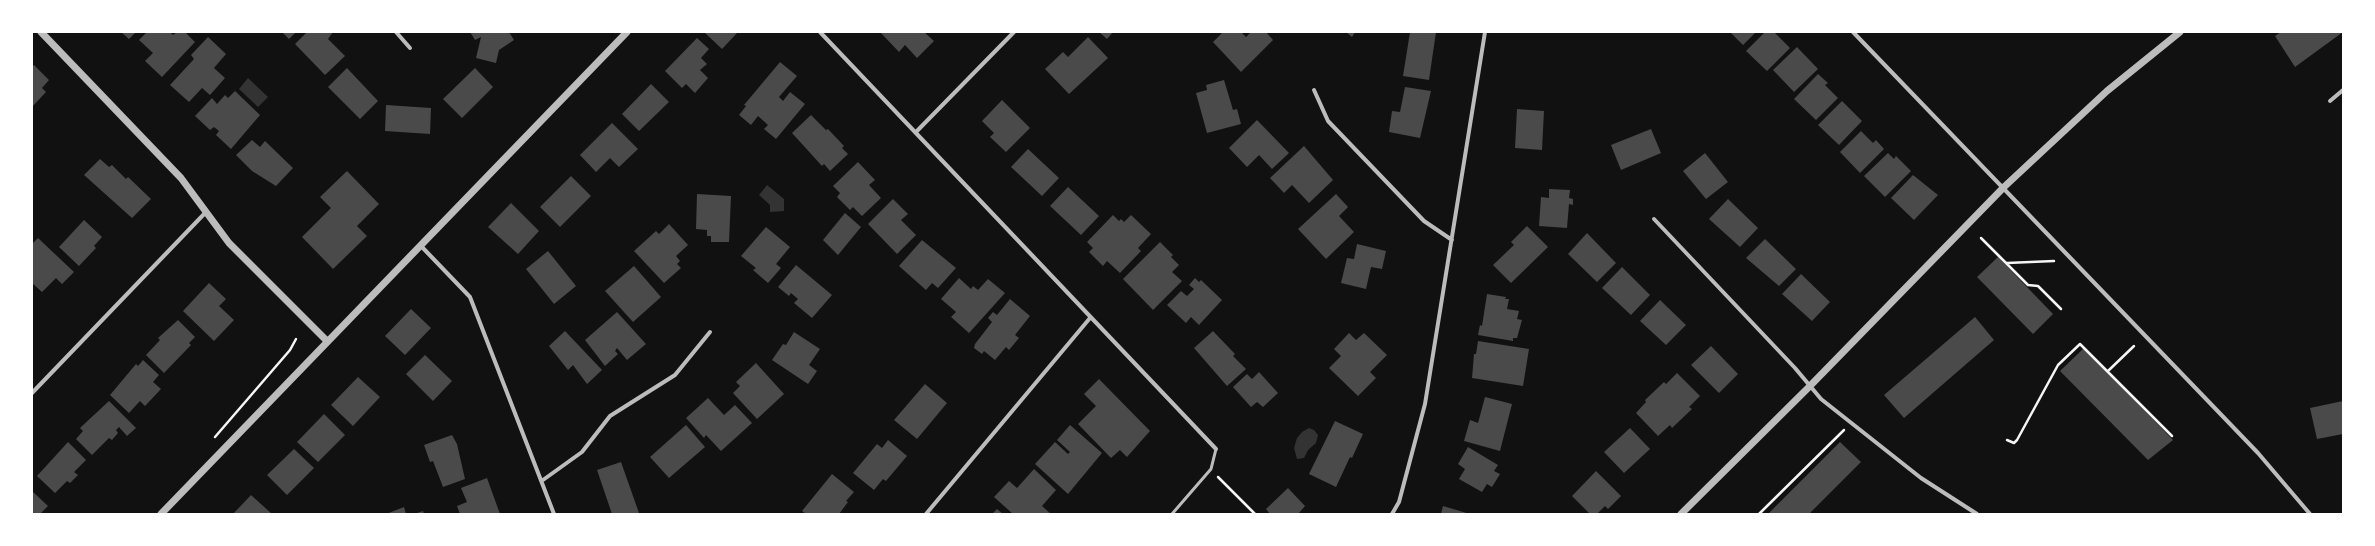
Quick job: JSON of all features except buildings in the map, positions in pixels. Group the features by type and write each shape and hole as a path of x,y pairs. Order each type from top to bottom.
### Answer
{"street":[{"path":"41,32 181,178 229,243 327,341"},
{"path":"396,32 410,48"},
{"path":"161,514 627,32"},
{"path":"820,32 1216,449"},
{"path":"916,132 1014,32"},
{"path":"1392,514 1398,502 1424,404 1485,32"},
{"path":"1853,32 2004,187 2258,453 2310,514"},
{"path":"1681,514 1809,387 2004,187 2096,100 2180,32"},
{"path":"1314,90 1328,121 1424,221 1452,240"},
{"path":"2330,101 2343,90"},
{"path":"32,393 206,212"},
{"path":"1654,219 1795,368 1809,387 1821,399 1921,478 1977,514"},
{"path":"421,246 470,297 543,480 554,514"},
{"path":"926,514 1090,318"},
{"path":"543,480 582,452 610,416 675,375 710,332"}],"lane":[{"path":"1172,514 1211,469 1216,449"}],"path":[{"path":"1981,238 2028,285 2038,286 2061,309"},
{"path":"2007,263 2054,261"},
{"path":"214,438 246,398 290,350 296,339"},
{"path":"2007,440 2014,443 2017,440 2058,365 2077,345 2084,345 2172,436"},
{"path":"2108,371 2134,346"},
{"path":"246,398 249,401"},
{"path":"1759,514 1844,431"},
{"path":"1211,469 1255,514"}],"shaded area":[{"path":"248,78 268,97 258,107 239,89"},
{"path":"767,185 784,199 784,211 770,212 770,205 759,195"},
{"path":"1309,428 1314,430 1318,435 1316,443 1308,450 1304,458 1297,459 1294,448 1297,438 1302,432"}]}
